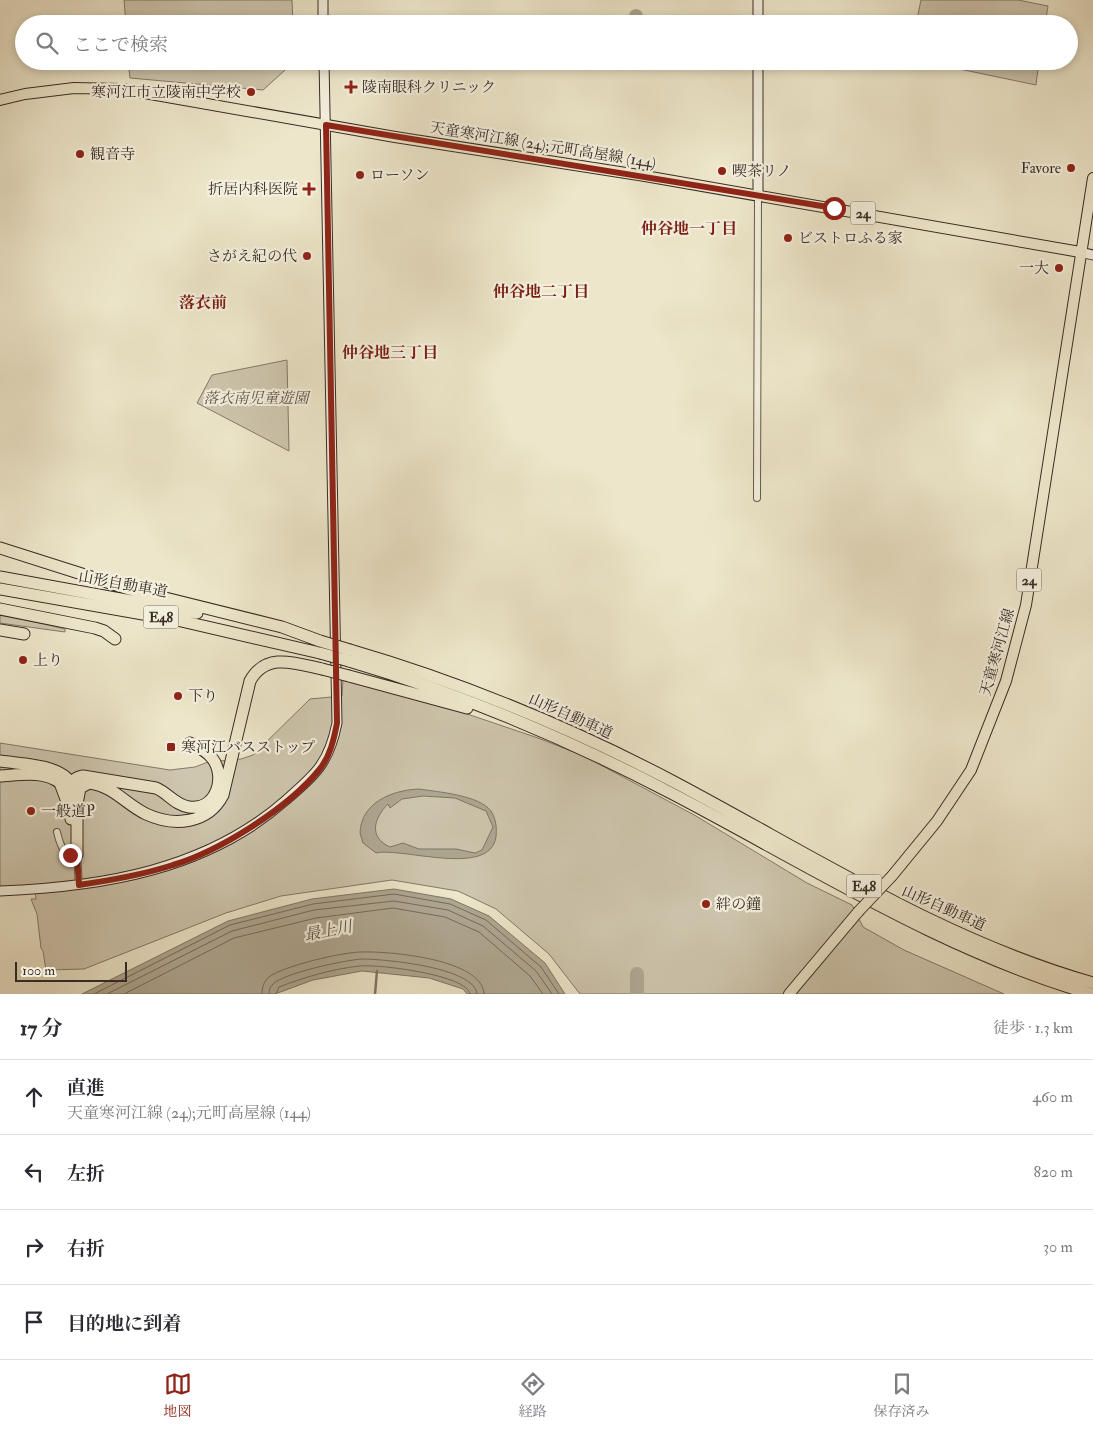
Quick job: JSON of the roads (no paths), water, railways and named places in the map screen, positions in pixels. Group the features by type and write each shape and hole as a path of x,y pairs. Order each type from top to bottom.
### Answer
{"highway":[{"path":"0,548 129,589 282,627 320,641"},
{"name":"山形自動車道","path":"0,577 197,612 320,641 350,656 552,736 625,770 864,899 927,930 985,956 1092,994"},
{"name":"山形自動車道","path":"0,589 177,620 320,653 350,656 434,677 517,708 626,757 889,900 989,945 1093,983"},
{"path":"0,609 95,628 104,631 115,639"},
{"path":"0,630 24,634"},
{"path":"77,855 77,804 80,788 89,783 110,788 145,813 162,819 190,820 206,816 219,804 223,795 250,681 254,673 265,664 279,661 322,669 454,704 552,736"},
{"path":"77,855 68,792 71,782 78,776 88,776 156,788 181,805 188,807 203,805 214,796 219,780 219,772 212,758 190,743"},
{"path":"0,761 59,772 71,782 77,804"},
{"path":"0,776 32,774 55,779 63,788 71,819"}],"main road":[{"name":"天童寒河江線 (24);元町高屋線 (144)","path":"0,100 26,94 74,88 122,89 326,125 625,172 1080,252"},
{"name":"天童寒河江線","path":"789,994 858,912 892,876 937,821 971,770 1006,681 1026,605 1093,178"}],"street":[{"path":"323,0 323,15"},
{"path":"758,0 758,15"},
{"path":"0,891 79,885 121,879 175,865 248,829 274,811 320,769 333,740 337,723 336,616 324,70"},
{"path":"757,498 758,70"},
{"path":"1080,252 1093,255"},
{"path":"57,832 61,847 65,852 77,855 79,885"}],"water":[{"path":"419,789 458,795 477,801 485,806 493,814 496,827 496,837 490,849 478,856 462,858 388,852 376,853 363,843 360,833 366,813 372,806 389,795","holes":["423,796 455,798 486,811 493,827 482,850 475,853 456,849 419,849 403,843 390,847 378,838 376,833 377,821 379,815 388,804 390,808 402,799"]},
{"name":"最上川","path":"394,889 451,899 489,916 545,963 565,994 467,994 463,989 429,978 362,971 313,980 275,994 82,994 228,921 312,899"}],"waterway":[{"path":"375,994 377,971"},
{"path":"637,974 637,994"}],"place":[{"name":"陵南眼科クリニック","path":"351,87"},
{"name":"寒河江市立陵南中学校","path":"251,92"},
{"name":"観音寺","path":"80,154"},
{"name":"Favore","path":"1071,168"},
{"name":"喫茶リノ","path":"722,171"},
{"name":"ローソン","path":"360,175"},
{"name":"折居内科医院","path":"309,189"},
{"name":"ビストロふる家","path":"788,238"},
{"name":"さがえ紀の代","path":"307,256"},
{"name":"一大","path":"1059,268"},
{"name":"上り","path":"23,660"},
{"name":"下り","path":"178,696"},
{"name":"寒河江バスストップ","path":"171,747"},
{"name":"一般道P","path":"31,811"},
{"name":"絆の鐘","path":"706,904"}],"district":[{"name":"仲谷地一丁目","path":"689,228"},
{"name":"仲谷地二丁目","path":"541,291"},
{"name":"落衣前","path":"203,302"},
{"name":"仲谷地三丁目","path":"390,352"}],"park label":[{"name":"落衣南児童遊園","path":"256,398"}]}
